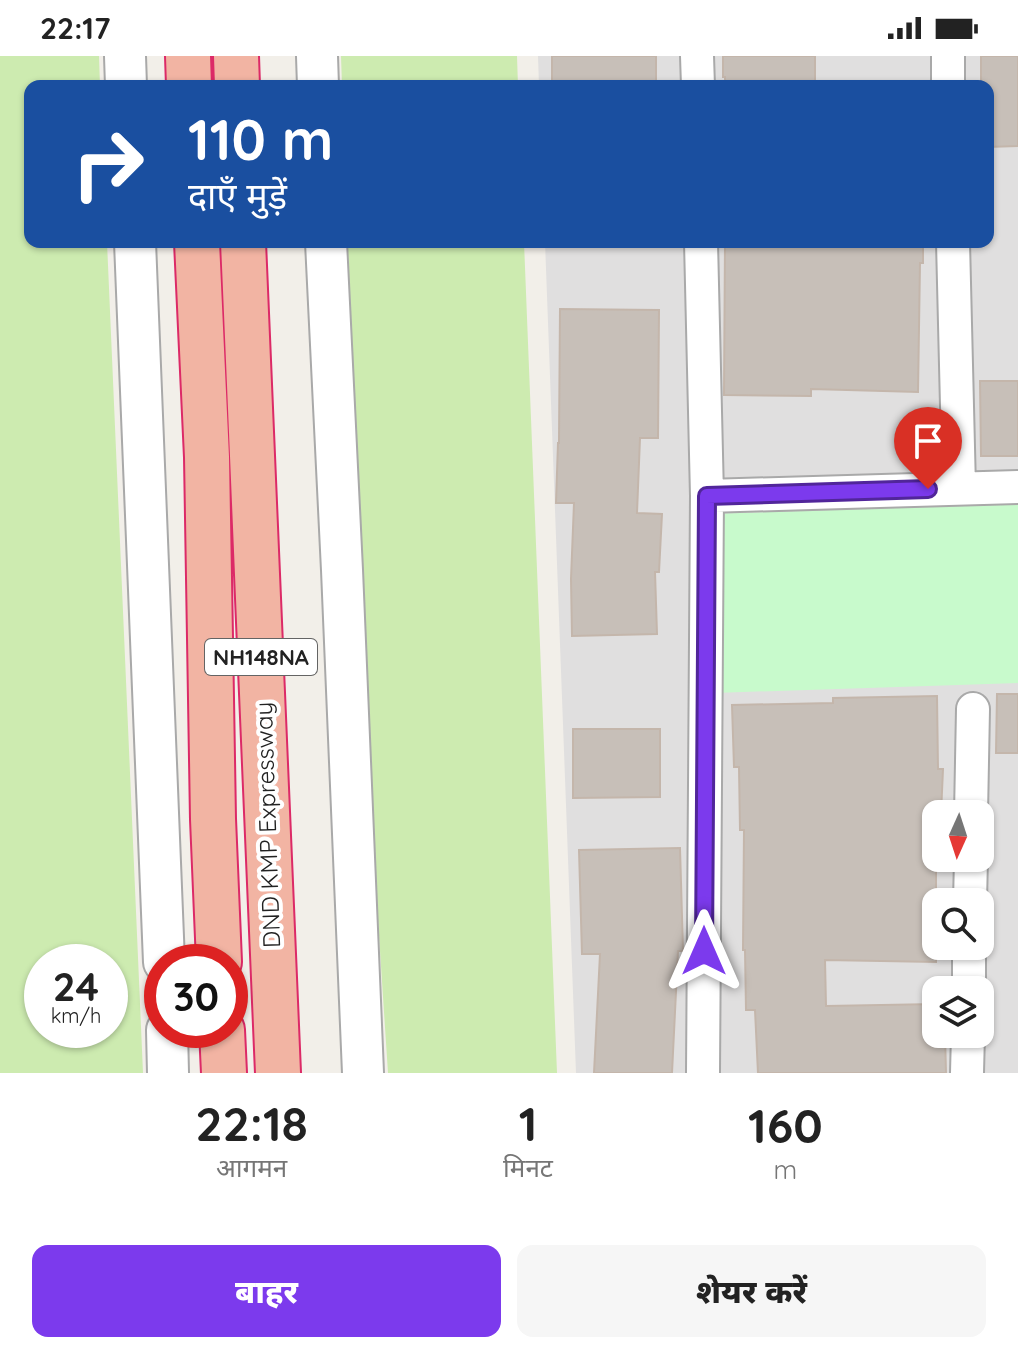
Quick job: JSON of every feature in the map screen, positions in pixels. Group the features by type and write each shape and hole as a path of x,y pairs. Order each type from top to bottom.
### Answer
{"highway":[{"path":"188,56 189,80"},
{"path":"236,56 237,80"},
{"name":"NH148NA","path":"197,248 207,457 212,803 218,944"},
{"name":"DND KMP Expressway","path":"243,248 278,1073"},
{"path":"223,1048 224,1073"}],"street":[{"path":"125,56 126,80"},
{"path":"317,56 318,80"},
{"path":"697,56 698,80"},
{"path":"948,56 948,80"},
{"path":"135,248 163,944"},
{"path":"326,248 363,1073"},
{"path":"701,248 707,496 703,1073"},
{"path":"953,248 959,488"},
{"path":"707,496 1018,487"},
{"path":"971,800 973,709"},
{"path":"167,1048 168,1073"},
{"path":"967,1073 968,1048"}],"shaded area":[{"path":"538,56 1018,56 1018,1073 576,1073 545,248 994,248 994,80 539,80"}],"green space":[{"path":"0,56 99,56 100,80 24,80 24,248 107,248 143,1073 0,1073"},
{"path":"341,56 517,56 518,80 342,80"},
{"path":"346,248 524,248 557,1073 388,1073 355,569"},
{"path":"1018,504 1018,683 714,693 708,514"}],"building":[{"path":"552,56 656,56 656,80 552,80"},
{"path":"723,56 815,56 815,80 725,80"},
{"path":"981,56 1018,56 1018,146 994,147 994,80 981,80"},
{"path":"725,248 923,248 923,263 920,263 918,392 811,389 811,396 724,395"},
{"path":"560,309 659,310 658,438 640,438 637,513 662,514 659,572 655,572 657,634 572,636 574,503 556,503"},
{"path":"980,381 1018,381 1018,456 981,456"},
{"path":"997,694 1018,694 1018,753 996,753"},
{"path":"937,696 938,769 943,769 942,800 922,800 922,872 936,872 936,888 922,888 922,960 936,962 825,960 826,1006 922,1004 922,1048 945,1048 946,1073 758,1073 755,1010 746,1010 744,830 740,830 739,767 734,767 732,705 833,703 833,698"},
{"path":"573,729 660,729 660,797 573,798"},
{"path":"680,848 683,951 678,951 672,1073 594,1073 600,954 582,954 579,850"}],"route":[{"path":"704,951 707,496 928,489"}]}
